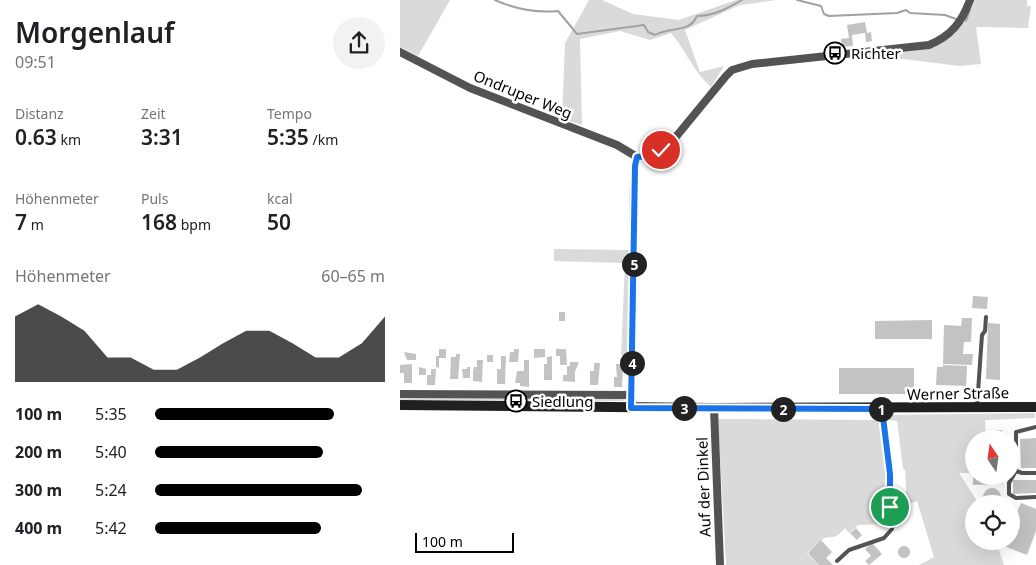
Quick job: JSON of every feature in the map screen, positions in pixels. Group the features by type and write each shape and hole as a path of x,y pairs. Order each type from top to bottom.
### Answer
{"main road":[{"name":"Werner Straße","path":"400,406 882,409 1036,407"}],"street":[{"path":"631,408 634,178 637,157 649,156 670,144 732,70 752,64 929,45 953,30 970,0"},
{"name":"Ondruper Weg","path":"400,52 470,88 617,146 637,157"},
{"path":"400,394 631,396"},
{"name":"Auf der Dinkel","path":"714,408 720,565"}],"lane":[{"path":"977,408 982,335 985,331 986,317"},
{"path":"837,561 849,550 884,538 892,529 890,474 882,409"},
{"path":"1020,431 1036,427"},
{"path":"1020,472 1036,473"},
{"path":"1009,485 1009,494 1016,498 1036,497"}],"shaded area":[{"path":"400,0 450,0 418,56 400,47"},
{"path":"589,0 602,0 633,14 679,20 736,0 776,0 740,5 685,30 700,72 724,66 711,87 704,81 671,33 650,40 620,31 580,39 582,125 562,119 565,43"},
{"path":"973,0 1027,0 1027,6 1031,6 1028,28 976,27 981,64 960,66 871,55 920,50 933,46 944,40 954,31 964,18"},
{"path":"554,249 630,250 629,356 621,355 625,263 554,261"},
{"path":"400,396 626,397 624,401 400,400"},
{"path":"1035,413 1035,418 985,420 986,430 965,430 965,473 959,473 973,495 965,495 965,550 999,550 1004,565 919,565 934,557 917,501 907,505 905,470 903,469 897,421 886,420 885,415"},
{"path":"718,419 880,420 886,470 889,524 858,525 849,533 845,528 835,536 824,538 807,553 819,565 726,565"}],"building":[{"path":"865,22 867,33 871,32 872,41 866,42 865,33 852,35 853,46 842,47 841,39 849,38 847,25"},
{"path":"973,296 988,297 987,309 972,308"},
{"path":"559,312 565,312 565,321 559,321"},
{"path":"962,318 972,318 971,342 964,342 963,354 973,354 972,365 943,364 944,325 961,326"},
{"path":"932,320 932,339 875,339 875,321"},
{"path":"988,323 1000,324 1000,380 986,379"},
{"path":"439,349 446,349 446,358 439,358 439,368 436,367 436,356 439,356"},
{"path":"514,349 519,349 518,362 509,362 510,352 514,352"},
{"path":"534,349 545,349 545,357 534,358"},
{"path":"556,349 566,349 567,365 560,365 560,356 556,356"},
{"path":"404,352 416,354 416,360 407,360"},
{"path":"456,354 460,354 458,379 450,379 451,357 456,357"},
{"path":"487,355 493,355 493,362 487,362"},
{"path":"501,356 506,356 505,384 497,384 497,369 501,369"},
{"path":"552,356 552,380 544,380 544,364 547,364 547,357"},
{"path":"477,360 483,360 482,382 473,381 473,371 474,367 477,367"},
{"path":"524,360 529,360 529,387 520,386 520,383 515,383 517,371 524,371"},
{"path":"570,362 579,362 575,372 575,382 563,381 563,375 567,375 567,366 570,366"},
{"path":"594,363 600,363 598,385 590,385 590,371 594,371"},
{"path":"412,364 412,383 404,383 404,373 400,373 400,365"},
{"path":"616,364 623,364 622,387 614,387 614,377 617,377"},
{"path":"943,365 967,366 966,386 936,385 937,367 943,367"},
{"path":"419,367 426,369 426,375 419,375"},
{"path":"467,367 470,367 470,378 463,378 462,369 467,369"},
{"path":"839,368 914,368 914,394 839,394"},
{"path":"431,369 436,369 435,385 427,385 427,375 431,375"},
{"path":"1036,438 1036,468 1021,468 1020,439"},
{"path":"1020,480 1036,480 1036,493 1013,494 1013,485 1020,485"},
{"path":"992,488 1000,494 984,495 986,491"},
{"path":"1021,503 1036,509 1036,531 1027,555 1014,550 1020,550"},
{"path":"856,528 862,535 857,540 850,533"},
{"path":"821,540 832,552 826,558 833,565 819,565 808,553"},
{"path":"872,543 882,554 869,565 865,561 871,556 865,549"},
{"path":"902,546 906,546 910,552 906,558 902,558 898,554 898,550"}],"waterway":[{"path":"495,0 526,10 558,11 577,34 644,25 648,32 655,35 661,32 684,28 694,22 697,16 715,13 742,0"},
{"path":"797,0 821,6 824,14 829,16 897,13 906,10 910,13 945,15 956,19"},
{"path":"966,21 970,9"}],"place":[{"name":"Richter","path":"835,53"},
{"name":"Siedlung","path":"516,401"}],"route":[{"path":"661,150 649,156 637,157 635,166 631,408 882,409 890,474 890,507"}]}
